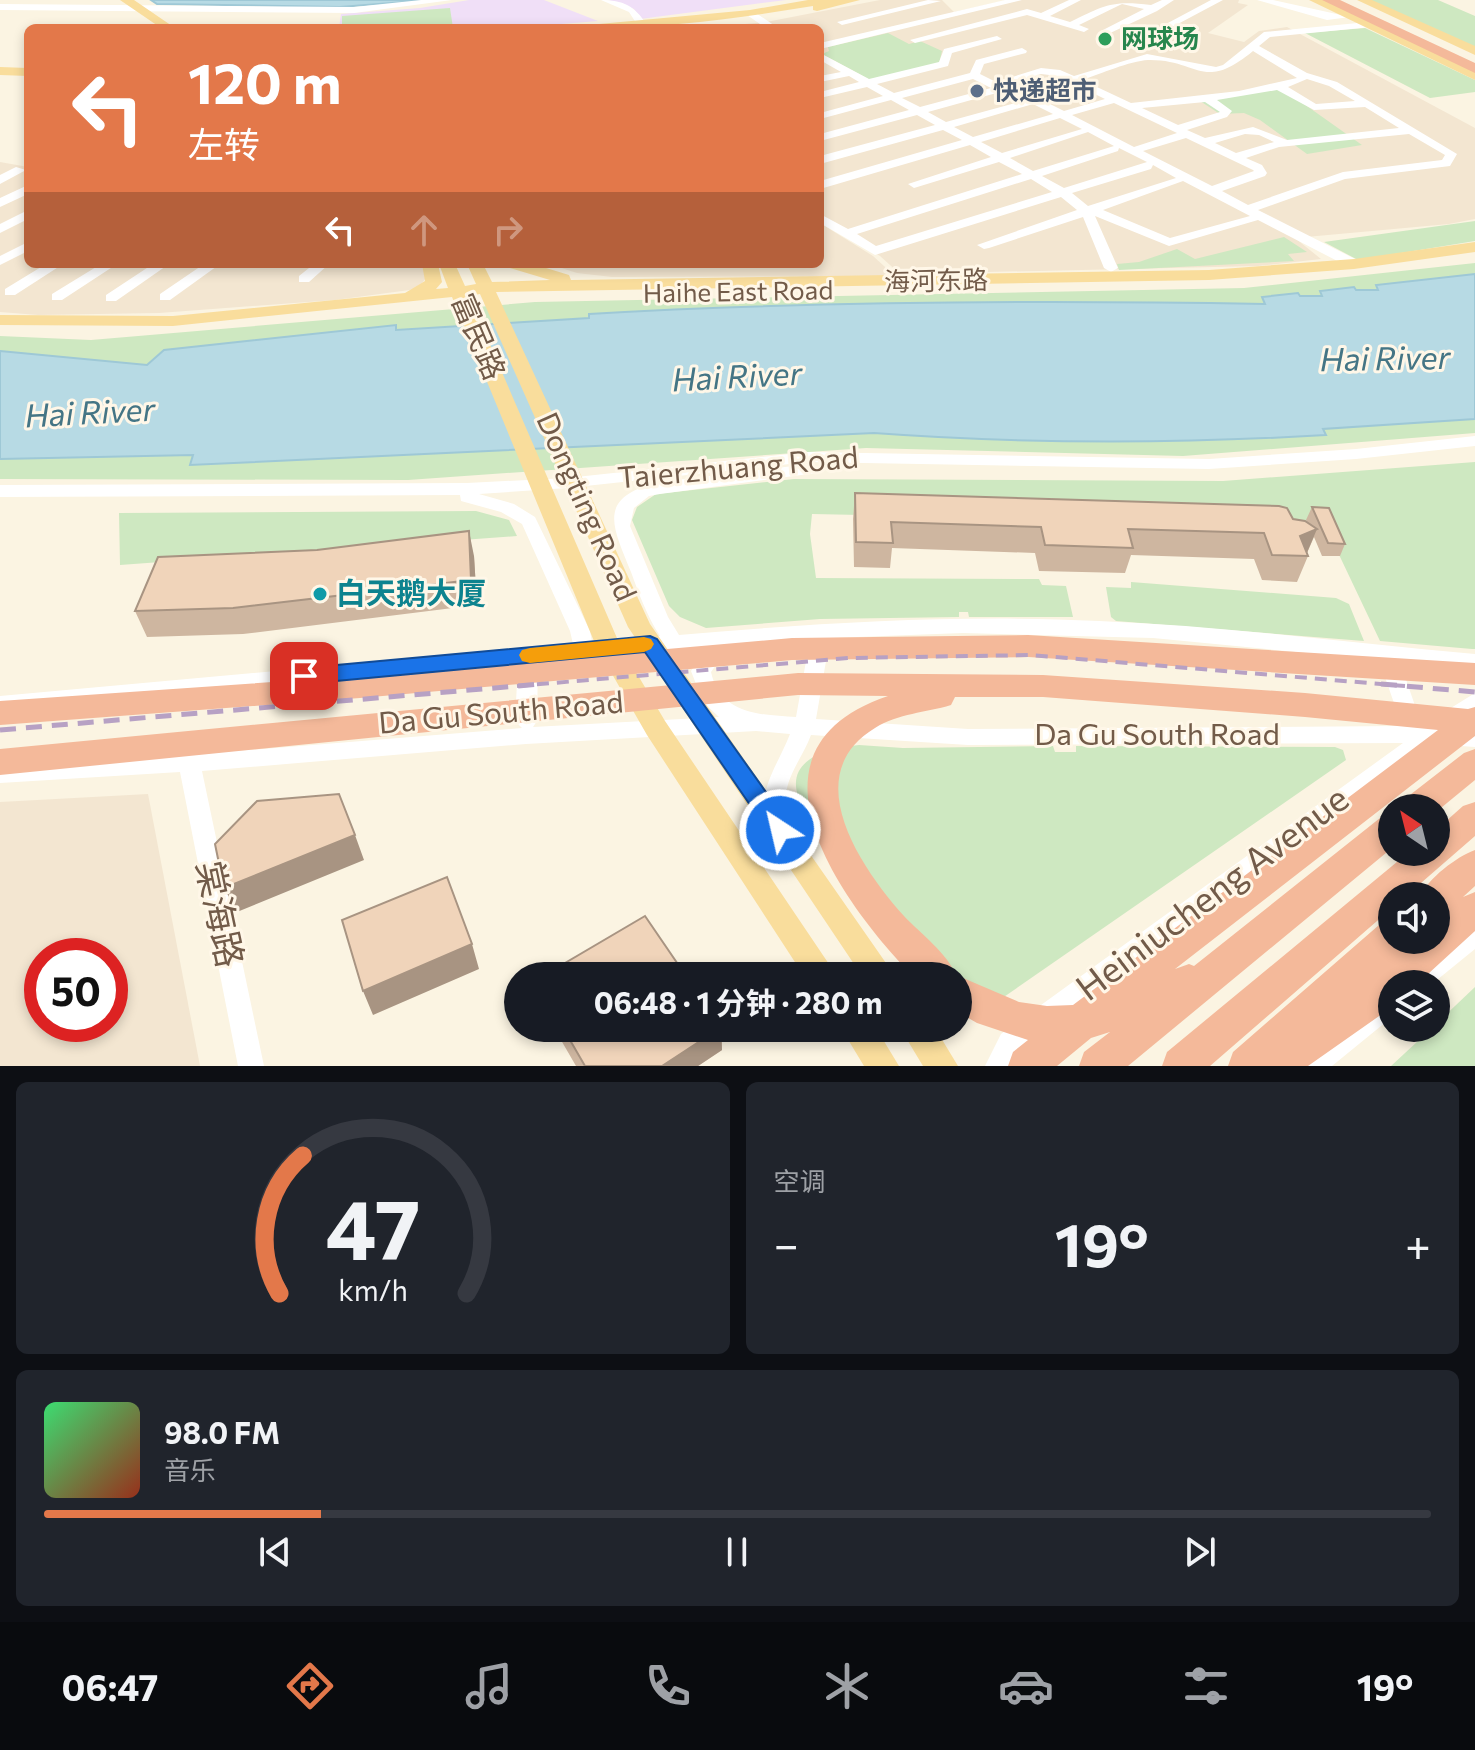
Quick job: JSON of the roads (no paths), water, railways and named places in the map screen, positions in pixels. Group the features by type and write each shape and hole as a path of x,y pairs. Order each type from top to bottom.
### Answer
{"highway":[{"path":"1329,0 1475,69"},
{"path":"1354,5 1475,58"},
{"name":"Da Gu South Road","path":"0,713 94,708 823,648 1028,646 1475,674"},
{"name":"Da Gu South Road","path":"0,762 798,684 1043,686 1475,720"},
{"path":"925,962 892,925 848,867 830,834 821,806 821,790 829,755 842,736 877,712 925,698 1115,692"},
{"path":"1027,1066 1061,1052 1131,981 1475,720"},
{"path":"1435,794 1475,762"},
{"path":"1450,838 1475,816"},
{"name":"Heiniucheng Avenue","path":"1098,1066 1378,839"},
{"path":"1450,887 1475,865"},
{"path":"1181,1066 1417,866"},
{"path":"1265,1057 1382,992 1475,908"},
{"path":"1265,1057 1378,950"},
{"path":"972,999 1007,1018 1041,1025 1066,1025 1109,1015 1221,966"}],"main road":[{"path":"666,24 752,16 829,0"},
{"path":"687,24 854,0"},
{"path":"1315,0 1354,5 1475,51"},
{"path":"121,4 144,24"},
{"path":"121,4 161,24"},
{"path":"1354,5 1368,25 1475,76"},
{"path":"0,64 24,65"},
{"path":"0,71 24,72"},
{"name":"海河东路","path":"395,299 505,286 1115,278 1292,270 1475,247"},
{"name":"Haihe East Road","path":"0,330 152,332 557,295 1213,282 1360,272 1475,254"},
{"path":"0,320 173,321 395,299 428,288 434,282 431,268"},
{"name":"富民路","path":"449,268 598,642 656,728"},
{"name":"Dongting Road","path":"477,268 654,637 705,725 870,962"},
{"path":"528,268 560,279 608,286"},
{"path":"656,728 813,962"},
{"path":"867,1042 883,1066"},
{"path":"926,1042 942,1066"}],"street":[{"path":"0,7 121,4 354,10 447,0"},
{"path":"606,0 633,10 644,24"},
{"path":"824,49 1017,0"},
{"path":"1046,0 1066,5"},
{"path":"1042,16 1076,0"},
{"path":"1071,25 1121,0 1185,17"},
{"path":"1106,32 1169,0"},
{"path":"1141,40 1218,0"},
{"path":"1262,0 1327,17 1354,5"},
{"path":"842,22 936,1"},
{"path":"889,11 915,24"},
{"path":"915,40 1027,12 1084,29"},
{"path":"752,16 766,24"},
{"path":"947,16 1024,52 980,62 974,75"},
{"path":"1073,79 1147,57 1216,70 1227,67 1267,34 1368,25"},
{"path":"824,94 944,64 948,51 997,39"},
{"path":"824,53 850,73 1032,174 1089,211 1169,242 1250,214 1343,176 1446,163 1451,154 1333,84 1303,75 1253,47"},
{"path":"1211,191 1261,173 1258,168 1073,79 1047,70 1001,83 1147,166 1354,264"},
{"path":"824,78 850,73"},
{"path":"824,115 974,75 1211,191 1310,256"},
{"path":"1129,106 1278,86 1301,80 1303,75"},
{"path":"1278,86 1314,107 1365,104"},
{"path":"826,136 1000,89"},
{"path":"1132,151 1223,115 1226,111 1206,98"},
{"path":"824,184 1115,99"},
{"path":"824,159 1028,103"},
{"path":"1205,142 1252,129 1262,130 1285,143"},
{"path":"1236,157 1285,143 1411,130"},
{"path":"914,184 1083,132"},
{"path":"845,234 1114,149"},
{"path":"884,166 944,202"},
{"path":"824,221 875,251 1147,166"},
{"path":"0,180 20,170"},
{"path":"984,245 1177,181"},
{"path":"0,203 24,191"},
{"path":"1089,211 1111,268"},
{"path":"24,216 0,229 24,227"},
{"path":"0,261 24,248"},
{"path":"10,292 49,268"},
{"path":"57,297 104,268"},
{"path":"111,298 156,268"},
{"path":"165,297 207,268"},
{"path":"304,279 317,268"},
{"name":"Taierzhuang Road","path":"0,491 467,489 567,483 808,457 1209,464 1356,454 1475,441"},
{"name":"Taierzhuang Road","path":"0,500 568,494 731,473 831,466 1210,472 1475,453"},
{"name":"Dongting Road","path":"654,637 659,619 621,526 626,506 633,499 643,492 660,488 831,466"},
{"name":"Dongting Road","path":"467,497 504,505 529,521 580,631 598,642"},
{"path":"654,637 944,626 1096,628 1475,662"},
{"path":"780,830 774,805 776,783 804,725 821,630"},
{"path":"743,636 717,650 701,671 703,685 715,704 735,717 756,723"},
{"name":"Da Gu South Road","path":"0,704 102,691 528,656 598,642 654,637"},
{"path":"1387,655 1421,734"},
{"path":"526,736 528,656"},
{"name":"Heiniucheng Avenue","path":"998,1066 1010,1043 1421,734 1475,701"},
{"name":"Da Gu South Road","path":"0,774 189,763 526,736 756,723 968,737 1421,734 1475,738"},
{"name":"棠海路","path":"189,763 251,1066"},
{"path":"1430,970 1475,934"},
{"path":"1311,1066 1378,1012"}],"water":[{"path":"151,0 430,0 340,7 157,4"},
{"name":"Hai River","path":"1475,274 1475,419 1323,429 1326,435 1213,440 1043,441 874,433 190,465 193,455 0,459 0,351 147,365 164,350 396,325 396,330 589,318 589,314 842,304 1265,304 1262,297 1298,293 1300,296 1322,296 1320,291 1354,287 1356,290 1378,290 1376,285"}],"railway":[{"path":"517,686 849,658 1031,655 1386,684"},
{"path":"0,730 541,684"},
{"path":"1381,684 1386,684"},
{"path":"1386,684 1405,686"},
{"path":"1386,684 1475,692"}],"place":[{"name":"网球场","path":"1105,39"},
{"name":"快递超市","path":"977,91"},
{"name":"白天鹅大厦","path":"320,594"}]}
